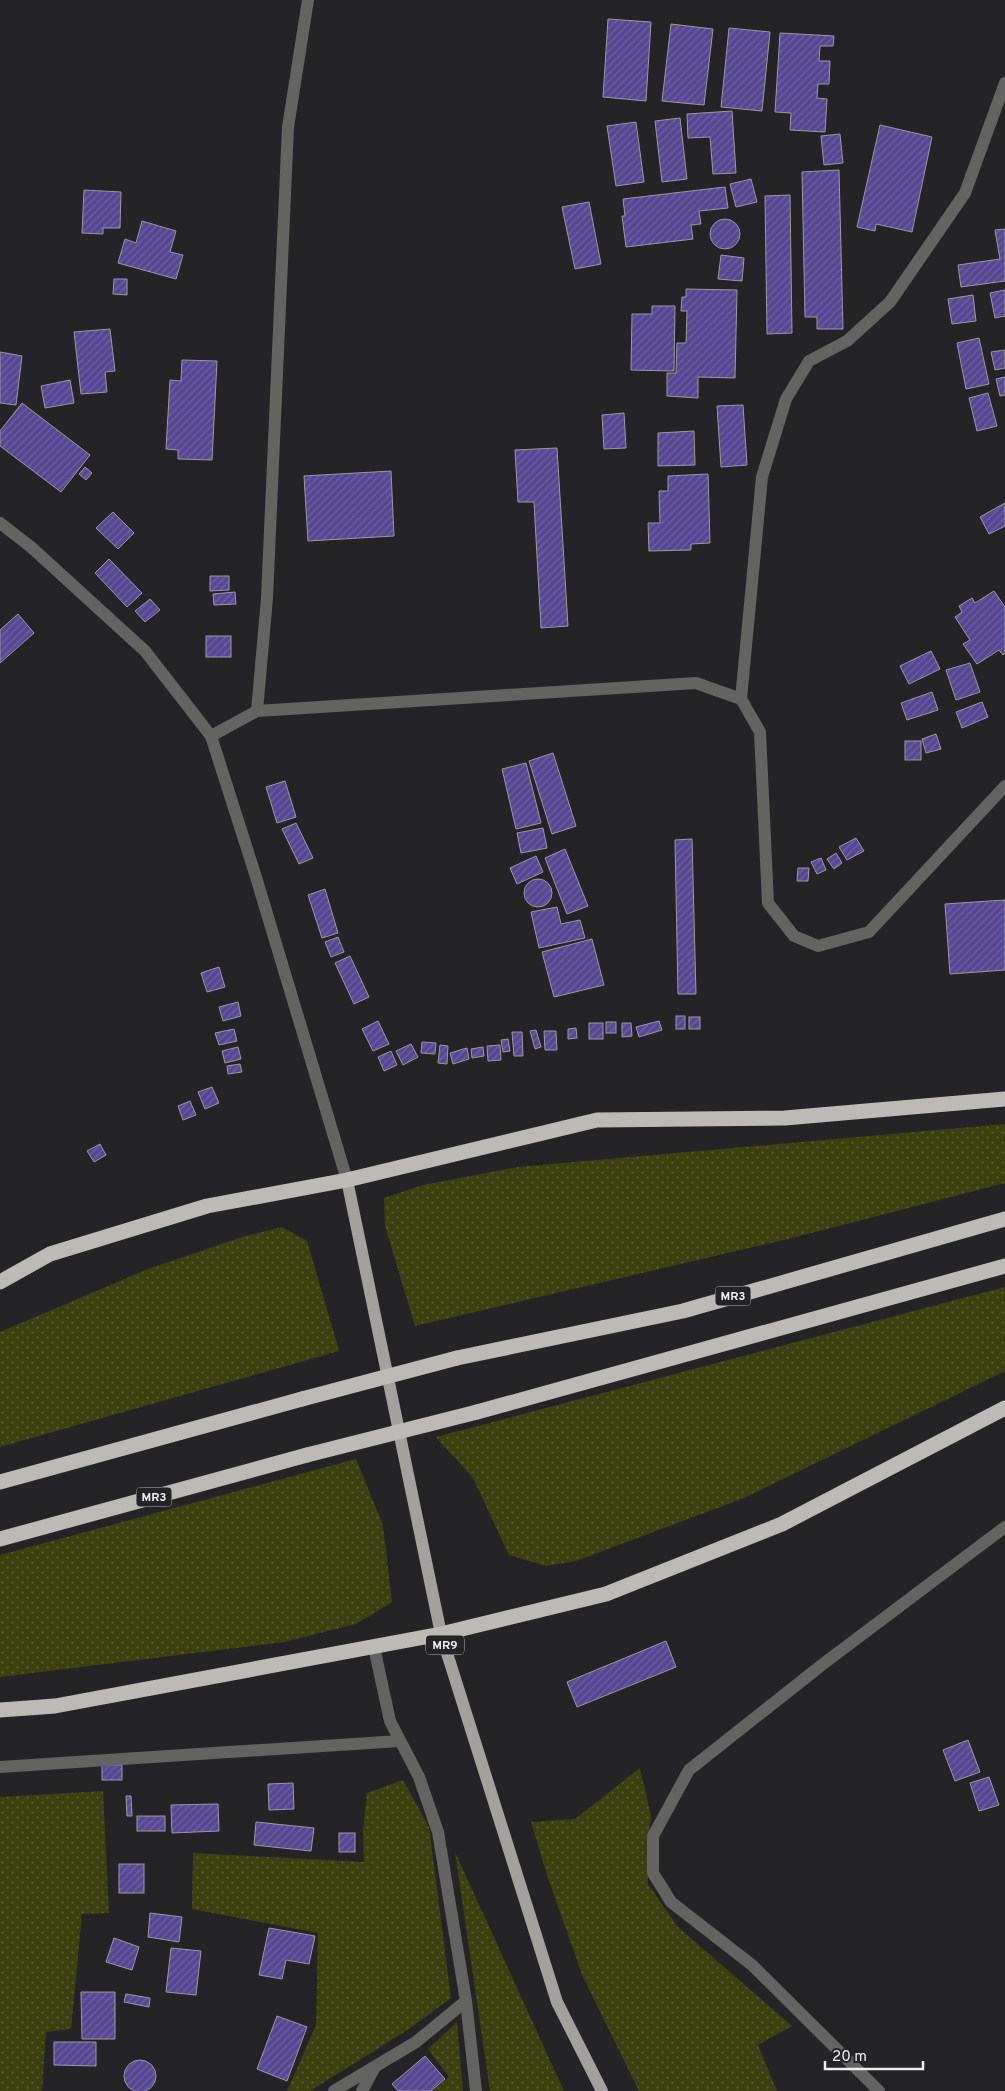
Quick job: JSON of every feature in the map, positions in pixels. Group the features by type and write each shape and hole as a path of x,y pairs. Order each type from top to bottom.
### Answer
{"highway":[{"path":"0,1282 50,1254 207,1206 347,1180 597,1120 785,1118 1005,1099"},
{"name":"MR3","path":"0,1482 457,1358 682,1311 1005,1219"},
{"name":"MR3","path":"0,1539 307,1455 477,1412 1005,1266"},
{"path":"0,1710 55,1706 374,1647 441,1634 606,1594 773,1528 1005,1408"}],"main road":[{"name":"MR9","path":"347,1180 441,1634 557,2002 602,2091"}],"street":[{"path":"257,711 267,598 288,128 308,0"},
{"path":"1005,83 965,193 926,247 890,302 847,341 809,361 786,399 762,477 741,699 760,732 768,903 794,936 818,946 869,932 1005,786"},
{"path":"0,523 31,547 145,651 211,736 259,887 347,1180"},
{"path":"211,736 257,711 696,683 741,699"},
{"path":"879,2091 752,1965 671,1902 654,1873 654,1836 689,1770 823,1664 1005,1527"},
{"path":"374,1647 390,1720 419,1777 438,1832 466,2001 476,2091"},
{"path":"0,1767 400,1741"},
{"path":"334,2091 416,2042 466,2001"},
{"path":"362,2091 375,2066"}],"green space":[{"path":"1005,1124 1005,1183 792,1238 415,1326 385,1226 384,1198 423,1185 518,1167"},
{"path":"282,1227 307,1241 339,1351 0,1447 0,1332 148,1269 242,1237"},
{"path":"1005,1287 1005,1371 744,1498 576,1561 546,1566 509,1555 473,1478 436,1437"},
{"path":"356,1459 383,1525 392,1602 356,1624 284,1642 0,1677 0,1555"},
{"path":"640,1768 651,1816 647,1853 648,1884 677,1926 792,2026 758,2045 777,2091 639,2091 583,1977 548,1878 531,1822 575,1819"},
{"path":"403,1780 429,1827 451,1998 409,2029 310,2091 287,2091 316,2025 318,1933 192,1909 193,1853 364,1862 363,1830 367,1793"},
{"path":"103,1791 109,1913 82,1914 71,2029 46,2032 42,2091 0,2091 0,1797"},
{"path":"455,1852 564,2091 490,2091"},
{"path":"457,2022 463,2091 433,2091 449,2077 428,2049"}],"building":[{"path":"608,19 651,22 646,101 603,97"},
{"path":"671,24 713,29 704,105 662,101"},
{"path":"729,28 770,32 762,111 721,107"},
{"path":"780,33 834,36 833,46 820,46 819,61 830,61 829,84 818,84 817,98 827,99 825,132 790,130 791,113 775,112"},
{"path":"732,111 736,173 713,174 710,137 688,138 687,114"},
{"path":"680,118 687,179 662,182 655,121"},
{"path":"636,122 644,182 616,186 607,126"},
{"path":"880,125 932,137 912,232 876,224 875,231 857,227"},
{"path":"840,134 843,163 824,165 821,136"},
{"path":"839,170 843,329 817,329 817,317 805,317 802,172"},
{"path":"751,179 757,202 736,207 730,184"},
{"path":"725,187 728,208 699,211 701,224 691,225 693,239 626,247 622,216 625,216 623,199"},
{"path":"84,190 121,192 120,228 103,228 103,234 82,233"},
{"path":"790,195 792,333 767,334 765,196"},
{"path":"589,202 601,264 575,269 562,207"},
{"path":"725,219 736,223 740,234 736,245 725,249 714,245 710,234 714,223"},
{"path":"142,221 176,231 170,252 183,255 176,279 118,263 125,239 136,243"},
{"path":"1005,229 1005,281 961,287 958,265 1000,259 995,230"},
{"path":"721,255 744,258 742,281 718,279"},
{"path":"114,279 127,279 127,295 113,294"},
{"path":"686,289 737,290 735,378 698,377 698,398 667,396 667,373 676,373 677,343 686,343 687,311 681,311 682,297 686,297"},
{"path":"1005,290 1005,316 995,318 990,293"},
{"path":"973,295 976,321 952,324 948,299"},
{"path":"652,306 675,306 674,371 631,370 632,314 652,314"},
{"path":"110,329 115,371 105,372 107,392 81,394 74,332"},
{"path":"979,338 989,384 966,389 957,343"},
{"path":"1005,350 1005,368 995,370 991,352"},
{"path":"0,352 22,356 16,405 0,403"},
{"path":"182,360 217,361 212,460 178,459 178,450 166,449 170,380 181,381"},
{"path":"1005,377 1005,395 1000,396 996,379"},
{"path":"70,380 74,403 45,408 41,386"},
{"path":"988,393 997,426 977,431 969,398"},
{"path":"22,403 90,455 61,492 0,446 0,431"},
{"path":"743,405 747,465 721,467 717,406"},
{"path":"624,413 626,448 604,449 602,415"},
{"path":"694,431 695,465 658,466 658,433"},
{"path":"557,448 568,626 541,628 534,502 518,502 515,450"},
{"path":"85,467 92,473 86,480 79,474"},
{"path":"391,471 394,536 308,541 304,476"},
{"path":"708,474 710,543 691,544 691,550 649,551 648,523 660,523 659,491 668,491 668,476"},
{"path":"1005,503 1005,526 989,534 980,517"},
{"path":"113,512 134,533 118,549 96,528"},
{"path":"109,559 142,593 127,607 95,573"},
{"path":"210,576 229,576 229,590 210,591"},
{"path":"994,591 1005,607 1005,653 1003,655 999,650 977,664 963,644 970,640 955,617 962,612 959,606 972,598 975,603"},
{"path":"235,592 236,604 214,605 213,594"},
{"path":"150,599 160,610 145,622 135,611"},
{"path":"18,614 34,633 0,663 0,630"},
{"path":"206,636 231,636 231,657 206,657"},
{"path":"931,651 940,669 909,684 900,666"},
{"path":"970,663 980,692 956,700 946,670"},
{"path":"932,692 938,710 907,720 901,703"},
{"path":"982,702 988,717 962,728 956,712"},
{"path":"936,734 941,749 926,753 922,739"},
{"path":"905,741 921,741 921,760 905,760"},
{"path":"553,753 576,826 552,834 529,761"},
{"path":"526,763 541,823 516,829 502,769"},
{"path":"285,781 296,817 277,823 266,787"},
{"path":"296,823 313,858 299,864 282,829"},
{"path":"543,828 547,848 521,853 517,833"},
{"path":"856,838 864,851 847,860 839,847"},
{"path":"692,839 696,994 678,994 675,840"},
{"path":"565,849 588,906 567,914 545,858"},
{"path":"836,853 842,863 834,869 827,859"},
{"path":"536,856 543,872 517,884 510,868"},
{"path":"821,858 826,870 817,874 811,862"},
{"path":"798,868 809,868 808,881 797,881"},
{"path":"538,879 548,883 552,893 548,903 538,907 528,903 524,893 528,883"},
{"path":"325,889 338,933 322,938 308,895"},
{"path":"1005,900 1005,970 950,974 945,904"},
{"path":"557,907 561,924 580,920 585,938 539,948 531,912"},
{"path":"338,937 344,952 331,957 325,942"},
{"path":"592,939 604,985 554,997 542,952"},
{"path":"350,956 369,997 354,1004 335,963"},
{"path":"219,967 225,987 207,992 201,973"},
{"path":"238,1002 241,1016 223,1021 219,1007"},
{"path":"676,1016 685,1016 685,1029 676,1029"},
{"path":"689,1017 700,1017 700,1029 689,1029"},
{"path":"378,1021 389,1044 373,1051 362,1029"},
{"path":"659,1021 662,1030 639,1037 636,1027"},
{"path":"606,1022 616,1022 616,1033 606,1033"},
{"path":"589,1023 603,1023 603,1039 589,1039"},
{"path":"622,1023 631,1023 632,1036 622,1037"},
{"path":"576,1028 577,1038 568,1039 568,1029"},
{"path":"234,1029 237,1041 219,1045 215,1033"},
{"path":"536,1030 541,1047 535,1049 530,1031"},
{"path":"544,1031 556,1031 557,1050 545,1050"},
{"path":"512,1032 522,1032 523,1056 514,1056"},
{"path":"508,1039 510,1051 503,1052 501,1040"},
{"path":"422,1042 436,1043 435,1054 421,1053"},
{"path":"411,1044 418,1057 403,1065 396,1051"},
{"path":"440,1045 448,1046 447,1064 438,1063"},
{"path":"500,1045 501,1060 488,1061 487,1046"},
{"path":"238,1047 241,1059 225,1063 222,1051"},
{"path":"483,1047 484,1056 472,1058 471,1049"},
{"path":"467,1048 469,1059 453,1064 450,1053"},
{"path":"391,1051 397,1065 384,1071 378,1057"},
{"path":"240,1064 242,1072 228,1074 227,1066"},
{"path":"212,1087 219,1103 205,1109 198,1092"},
{"path":"190,1101 196,1115 183,1120 178,1106"},
{"path":"100,1144 106,1155 94,1162 87,1151"},
{"path":"666,1641 676,1667 577,1707 567,1682"},
{"path":"968,1740 980,1772 955,1781 943,1750"},
{"path":"102,1765 122,1765 122,1780 102,1780"},
{"path":"989,1777 999,1805 979,1811 970,1783"},
{"path":"293,1783 294,1809 269,1810 268,1784"},
{"path":"126,1796 131,1796 132,1816 127,1816"},
{"path":"218,1804 219,1831 172,1833 171,1805"},
{"path":"137,1816 165,1816 165,1831 137,1831"},
{"path":"256,1822 314,1828 311,1851 254,1845"},
{"path":"339,1833 355,1833 355,1852 339,1852"},
{"path":"119,1864 144,1864 144,1893 119,1893"},
{"path":"150,1913 182,1917 179,1942 148,1937"},
{"path":"269,1928 315,1936 309,1964 286,1960 282,1979 259,1975"},
{"path":"114,1938 139,1947 132,1970 106,1962"},
{"path":"171,1948 201,1951 196,1995 166,1992"},
{"path":"81,1992 115,1992 115,2039 82,2039"},
{"path":"126,1994 150,1998 149,2007 124,2002"},
{"path":"277,2016 307,2027 287,2081 257,2069"},
{"path":"54,2042 96,2042 96,2066 54,2065"},
{"path":"425,2056 445,2079 431,2091 398,2091 392,2084"},
{"path":"140,2060 146,2061 151,2065 155,2070 155,2082 151,2087 146,2091 140,2092 134,2091 129,2087 125,2082 124,2076 125,2070 129,2065 134,2061"}]}
